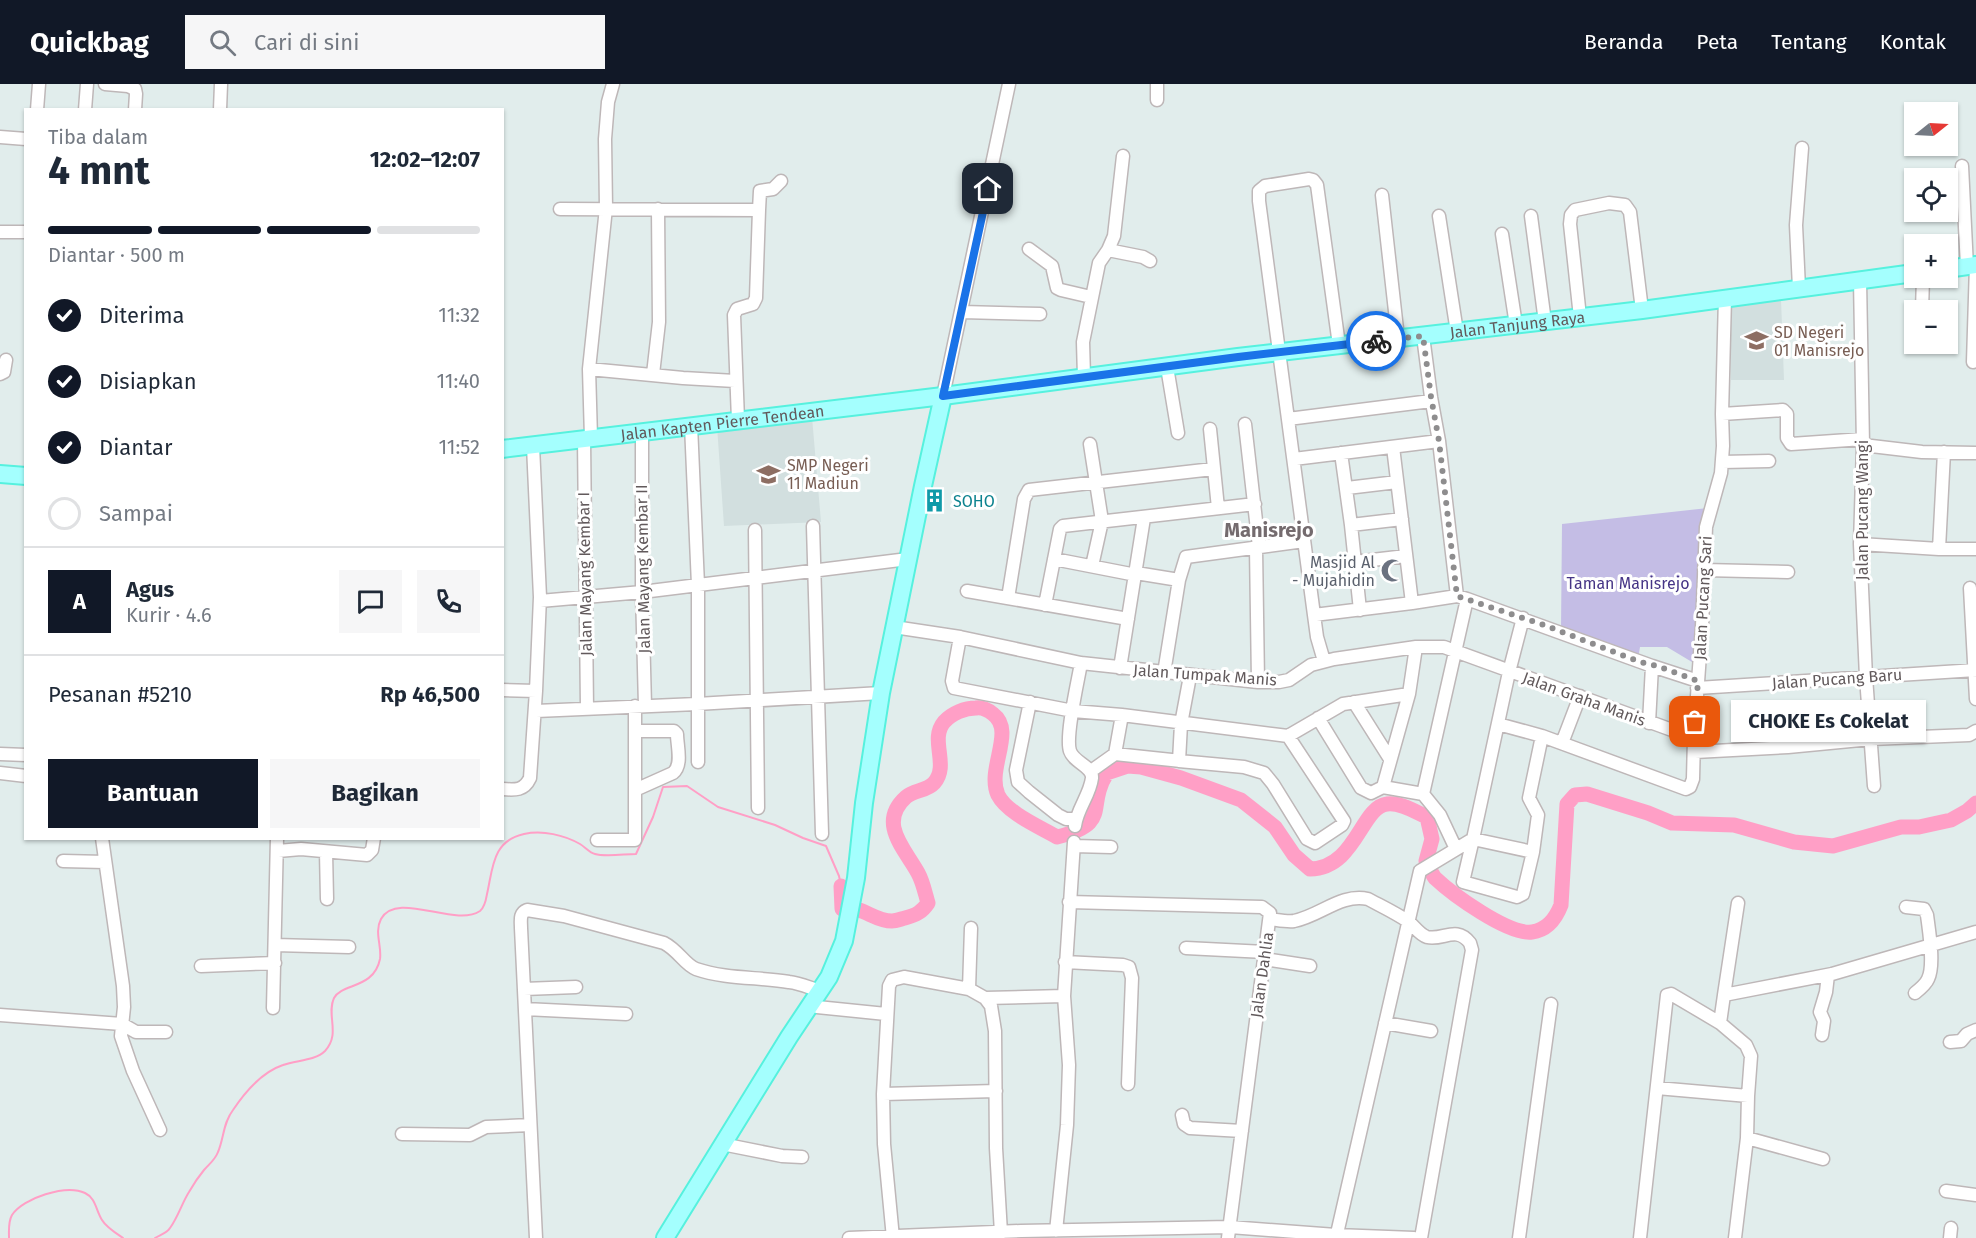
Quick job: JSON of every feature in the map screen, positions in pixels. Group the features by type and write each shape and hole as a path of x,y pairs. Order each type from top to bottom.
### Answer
{"main road":[{"path":"1958,267 1973,265"},
{"name":"Jalan Tanjung Raya","path":"943,396 1339,345 1642,310 1904,274"},
{"path":"664,1238 722,1144 819,999 848,926 881,693 943,396"},
{"name":"Jalan Kapten Pierre Tendean","path":"504,449 943,396"},
{"path":"0,474 24,476"}],"street":[{"path":"37,108 39,84"},
{"path":"86,108 87,84"},
{"path":"113,84 135,89 135,108"},
{"path":"220,108 221,84"},
{"name":"Jalan Mayang Kembar I","path":"586,710 585,597 589,369 606,208 605,139 608,102 613,84"},
{"path":"943,396 1009,84"},
{"path":"1157,84 1157,100"},
{"path":"0,137 24,139"},
{"path":"1799,288 1796,225 1802,148"},
{"path":"1084,377 1083,342 1099,263 1114,236 1123,156"},
{"path":"1962,166 1973,265 1973,362"},
{"path":"1324,661 1314,615 1259,201 1259,191 1265,186 1305,179 1315,182 1339,345"},
{"path":"738,420 734,315 737,309 753,304 756,298 760,191 773,189 781,181"},
{"path":"1382,195 1398,338"},
{"path":"1580,317 1571,215 1575,210 1609,203 1625,205 1630,212 1642,310"},
{"path":"560,209 759,210"},
{"path":"653,374 659,322 658,209"},
{"path":"1439,216 1457,332"},
{"path":"1531,216 1545,322"},
{"path":"0,232 24,232"},
{"path":"1502,234 1516,325"},
{"path":"1029,249 1052,266 1057,288 1091,297"},
{"path":"1108,250 1143,256 1150,261"},
{"name":"Jalan Pucang Wangi","path":"1860,280 1863,442 1860,544 1874,786"},
{"name":"Jalan Pucang Sari","path":"1562,743 1686,789 1690,788 1695,752 1706,527 1717,495 1722,462 1725,297"},
{"path":"962,312 1040,314"},
{"path":"1423,336 1462,597 1455,650 1423,794"},
{"path":"0,374 4,372 6,360"},
{"path":"1167,367 1178,433"},
{"path":"589,369 735,381"},
{"path":"1288,419 1431,401"},
{"path":"1722,414 1783,410 1787,414 1787,438 1791,444 1863,442 1944,452 1976,453"},
{"path":"1245,424 1258,547 1258,682"},
{"path":"692,425 698,585 698,762"},
{"path":"1210,429 1218,508"},
{"name":"Jalan Mayang Kembar II","path":"597,840 635,840 636,731 640,706 642,592 642,431"},
{"path":"1294,459 1439,441"},
{"path":"1090,444 1102,521 1092,566"},
{"path":"504,789 522,789 531,778 540,601 533,446"},
{"path":"1393,447 1412,603"},
{"path":"1938,549 1944,452"},
{"path":"1341,453 1360,610"},
{"path":"1722,462 1769,461"},
{"path":"1008,598 1024,499 1029,490 1214,468"},
{"path":"1347,488 1397,482"},
{"path":"1045,605 1060,530 1063,526 1255,504"},
{"path":"1120,668 1144,518"},
{"path":"1351,525 1402,519"},
{"path":"813,526 822,834"},
{"path":"755,530 758,808"},
{"path":"1164,673 1179,580 1189,555 1304,541"},
{"path":"1860,544 1976,549"},
{"path":"1355,562 1406,556"},
{"path":"540,601 642,592 908,559"},
{"path":"1054,559 1179,580"},
{"path":"1704,570 1788,572"},
{"path":"1970,588 1976,699"},
{"path":"967,591 1128,619"},
{"path":"1314,615 1462,597 1698,685"},
{"path":"1523,618 1463,882 1466,884 1517,897 1523,894 1533,852 1538,815 1530,796 1542,736"},
{"name":"Jalan Tumpak Manis","path":"894,627 960,637 1081,663 1258,682 1289,680 1311,665 1324,661 1431,646 1455,650 1509,672"},
{"path":"960,637 952,687 1072,711 1288,736 1343,704 1409,694"},
{"path":"1383,787 1409,694 1416,647"},
{"path":"1030,702 1016,770 1017,779 1029,792 1058,815 1075,823 1090,788 1092,777 1091,771 1079,763 1070,750 1072,711 1081,663"},
{"path":"1649,723 1652,666"},
{"name":"Jalan Pucang Baru","path":"1698,685 1975,670"},
{"name":"Jalan Graha Manis","path":"1509,672 1694,738"},
{"path":"1181,761 1179,761 1181,724 1190,676"},
{"path":"504,690 536,691"},
{"path":"536,711 881,693"},
{"path":"1498,724 1562,743 1580,696"},
{"path":"1354,702 1390,759"},
{"path":"1115,754 1122,715"},
{"path":"1318,718 1361,788 1371,793 1383,787 1423,794 1440,815 1456,849"},
{"path":"635,790 676,770 678,764 677,734 674,731 636,731"},
{"path":"1695,752 1788,747 1871,739 1969,735 1976,731"},
{"path":"1091,771 1115,754 1244,766 1264,773 1307,839 1315,843 1342,825 1344,820 1288,736"},
{"path":"0,754 24,755"},
{"path":"0,773 24,776"},
{"path":"1336,1237 1420,871 1473,839 1533,852"},
{"path":"102,840 123,986 124,1007 121,1036 141,1092 160,1130"},
{"path":"273,1008 277,845 367,855 372,850 374,840"},
{"path":"1056,1232 1067,1125 1069,1065 1064,996 1074,844 1111,847"},
{"path":"326,852 327,899"},
{"path":"63,861 105,862"},
{"path":"1270,919 1296,921 1346,899 1361,897 1409,922 1428,937 1460,935 1470,943 1472,950 1421,1238"},
{"name":"Jalan Dahlia","path":"1070,902 1262,907 1267,910 1270,919 1229,1232"},
{"path":"1720,1023 1738,903"},
{"path":"1906,907 1926,911 1930,944 1930,975 1928,981 1915,993"},
{"path":"536,1238 521,915 527,910 564,916 664,943 674,948 694,969 792,982 819,999 886,1014"},
{"path":"969,989 971,928"},
{"path":"1724,995 1828,975 1976,932"},
{"path":"275,945 349,947"},
{"path":"1186,948 1265,956 1310,966"},
{"path":"1065,962 1129,967 1132,978 1128,1084"},
{"path":"201,966 274,963"},
{"path":"1822,1035 1824,1021 1820,1011 1828,975"},
{"path":"893,1237 884,1144 883,1094 889,986 892,980 897,978 969,989 985,998 991,1006 995,1031 996,1157 1001,1233"},
{"path":"524,988 576,987"},
{"path":"1640,1238 1667,995 1671,994 1720,1023 1749,1049 1751,1065 1747,1138 1735,1238"},
{"path":"985,998 1064,996"},
{"path":"1519,1238 1551,1004"},
{"path":"525,1009 626,1014"},
{"path":"0,1015 122,1024 136,1032 166,1032"},
{"path":"1385,1023 1431,1031"},
{"path":"1950,1042 1961,1041 1967,1034 1976,1030"},
{"path":"1657,1088 1748,1096"},
{"path":"883,1094 996,1091"},
{"path":"1182,1115 1184,1124 1190,1128 1242,1131"},
{"path":"402,1134 470,1135 486,1127 530,1125"},
{"path":"1747,1138 1823,1158"},
{"path":"722,1144 782,1156 802,1157"},
{"path":"1946,1191 1976,1195"},
{"path":"849,1238 1001,1233 1031,1235 1056,1232 1122,1234 1229,1232 1414,1238"}],"shaded area":[{"name":"SD Negeri 01 Manisrejo","path":"1781,299 1784,380 1731,380 1729,302"},
{"name":"SMP Negeri 11 Madiun","path":"812,417 821,522 724,526 717,426"}],"green space":[{"name":"Taman Manisrejo","path":"1708,508 1697,665 1667,647 1640,647 1638,659 1561,629 1562,524"}],"waterway":[{"path":"841,886 842,909 856,909 879,919 895,921 912,916 926,906 928,903 921,880 896,836 894,816 906,797 931,786 938,776 940,768 938,737 944,722 955,714 972,708 981,708 993,714 1002,730 995,774 995,785 1002,802 1016,814 1057,837 1074,832 1092,820 1101,785 1107,773 1128,766 1141,767 1181,778 1241,800 1275,827 1294,855 1310,869 1325,866 1338,859 1348,849 1370,815 1387,804 1397,804 1427,817 1432,839 1426,861 1435,878 1454,894 1495,920 1509,927 1532,932 1546,926 1554,919 1561,905 1567,804 1575,795 1587,794 1672,823 1734,825 1794,842 1833,846 1901,827 1919,827 1951,820 1976,803"},
{"path":"155,1238 169,1230 194,1184 215,1157 230,1115 249,1090 275,1068 316,1057 330,1045 333,1031 331,1011 334,998 338,993 365,981 377,969 380,959 378,929 381,919 389,911 400,908 456,915 469,915 480,911 485,903 496,857 500,849 513,838 524,834 546,833 574,841 599,855 636,854 653,817 663,787 687,786 718,807 775,825 826,846 841,886"},
{"path":"9,1238 12,1215 25,1203 46,1194 67,1190 89,1195 104,1223 123,1238"}],"way so far":[{"path":"1376,341 1423,336 1439,441 1457,596 1698,681 1695,722"}],"place":[{"name":"SD Negeri 01 Manisrejo","path":"1756,341"},
{"name":"SMP Negeri 11 Madiun","path":"769,474"},
{"name":"SOHO","path":"935,501"},
{"name":"Masjid Al - Mujahidin","path":"1393,571"},
{"name":"CHOKE Es Cokelat","path":"1695,722"}],"district":[{"name":"Manisrejo","path":"1269,530"}],"route":[{"path":"988,189 943,396 1376,341"}]}
